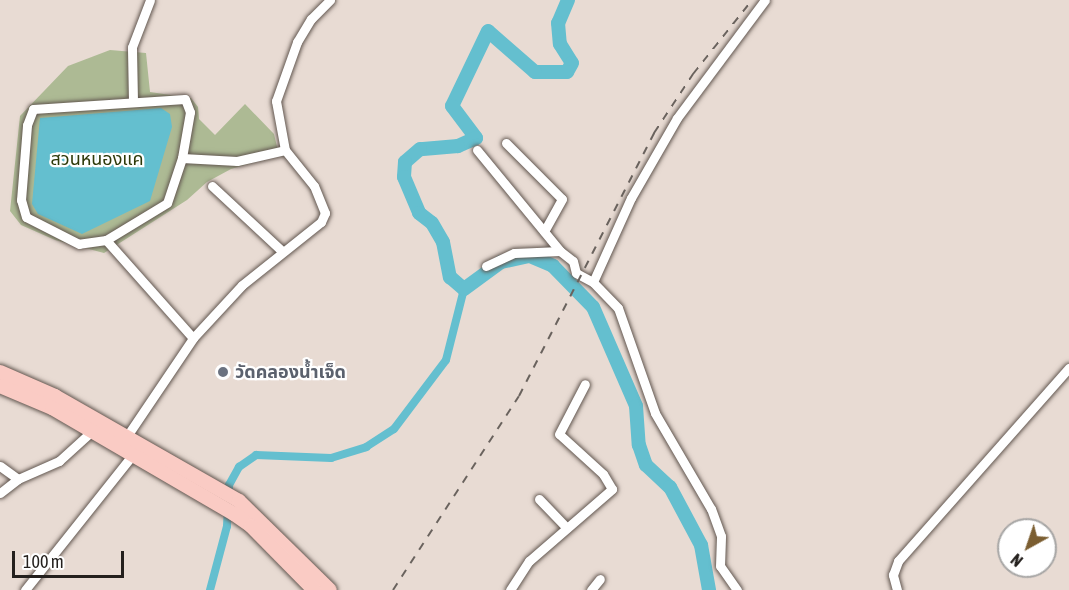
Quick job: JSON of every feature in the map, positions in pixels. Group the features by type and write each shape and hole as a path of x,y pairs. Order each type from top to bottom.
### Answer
{"main road":[{"path":"0,372 55,396 239,501 330,590"},
{"path":"0,386 134,454 207,501 234,514 251,526 314,590"}],"street":[{"path":"133,101 132,47 150,0"},
{"path":"127,436 193,338 242,285 282,251 315,228 325,213 308,175 285,150 276,114 284,75 311,19 330,0"},
{"path":"593,282 631,198 667,134 765,0"},
{"path":"185,99 190,112 182,158 167,203 106,240 79,243 26,217 21,200 27,125 33,109 133,101 185,99"},
{"path":"506,143 562,199 544,231"},
{"path":"182,158 237,161 285,150"},
{"path":"477,150 560,251 573,261 576,273 593,282 618,308 655,413 711,509 721,537 720,566 737,590"},
{"path":"212,186 282,251"},
{"path":"106,240 193,338"},
{"path":"486,266 514,253 560,251"},
{"path":"897,590 893,575 898,561 1069,368"},
{"path":"510,590 529,561 612,489 603,474 559,434 585,384"},
{"path":"0,493 18,479 59,460 92,432"},
{"path":"29,589 134,454"},
{"path":"0,466 18,479"},
{"path":"539,499 567,528"},
{"path":"591,590 600,579"}],"green space":[{"name":"สวนหนองแค","path":"110,50 146,53 150,92 191,98 198,107 199,119 215,135 245,104 274,134 279,155 231,169 207,182 187,200 104,253 55,240 21,225 10,211 20,116 68,66"}],"water":[{"path":"161,108 170,114 172,127 150,201 82,234 38,214 32,204 40,118"}],"waterway":[{"path":"568,0 558,23 560,44 572,63 567,72 535,72 488,31 452,106 476,138 458,146 420,149 405,162 404,177 419,213 432,223 443,242 450,277 464,289 501,262 530,256 553,266 593,307 636,406 639,445 646,465 670,487 701,545 709,590"},
{"path":"229,496 229,485 239,467 256,455 331,458 366,447 394,429 446,360 464,289"},
{"path":"210,590 227,526 228,508"}],"railway":[{"path":"393,590 519,396 654,133 693,74 752,0"}],"place":[{"name":"วัดคลองน้ำเจ็ด","path":"223,372"}]}
